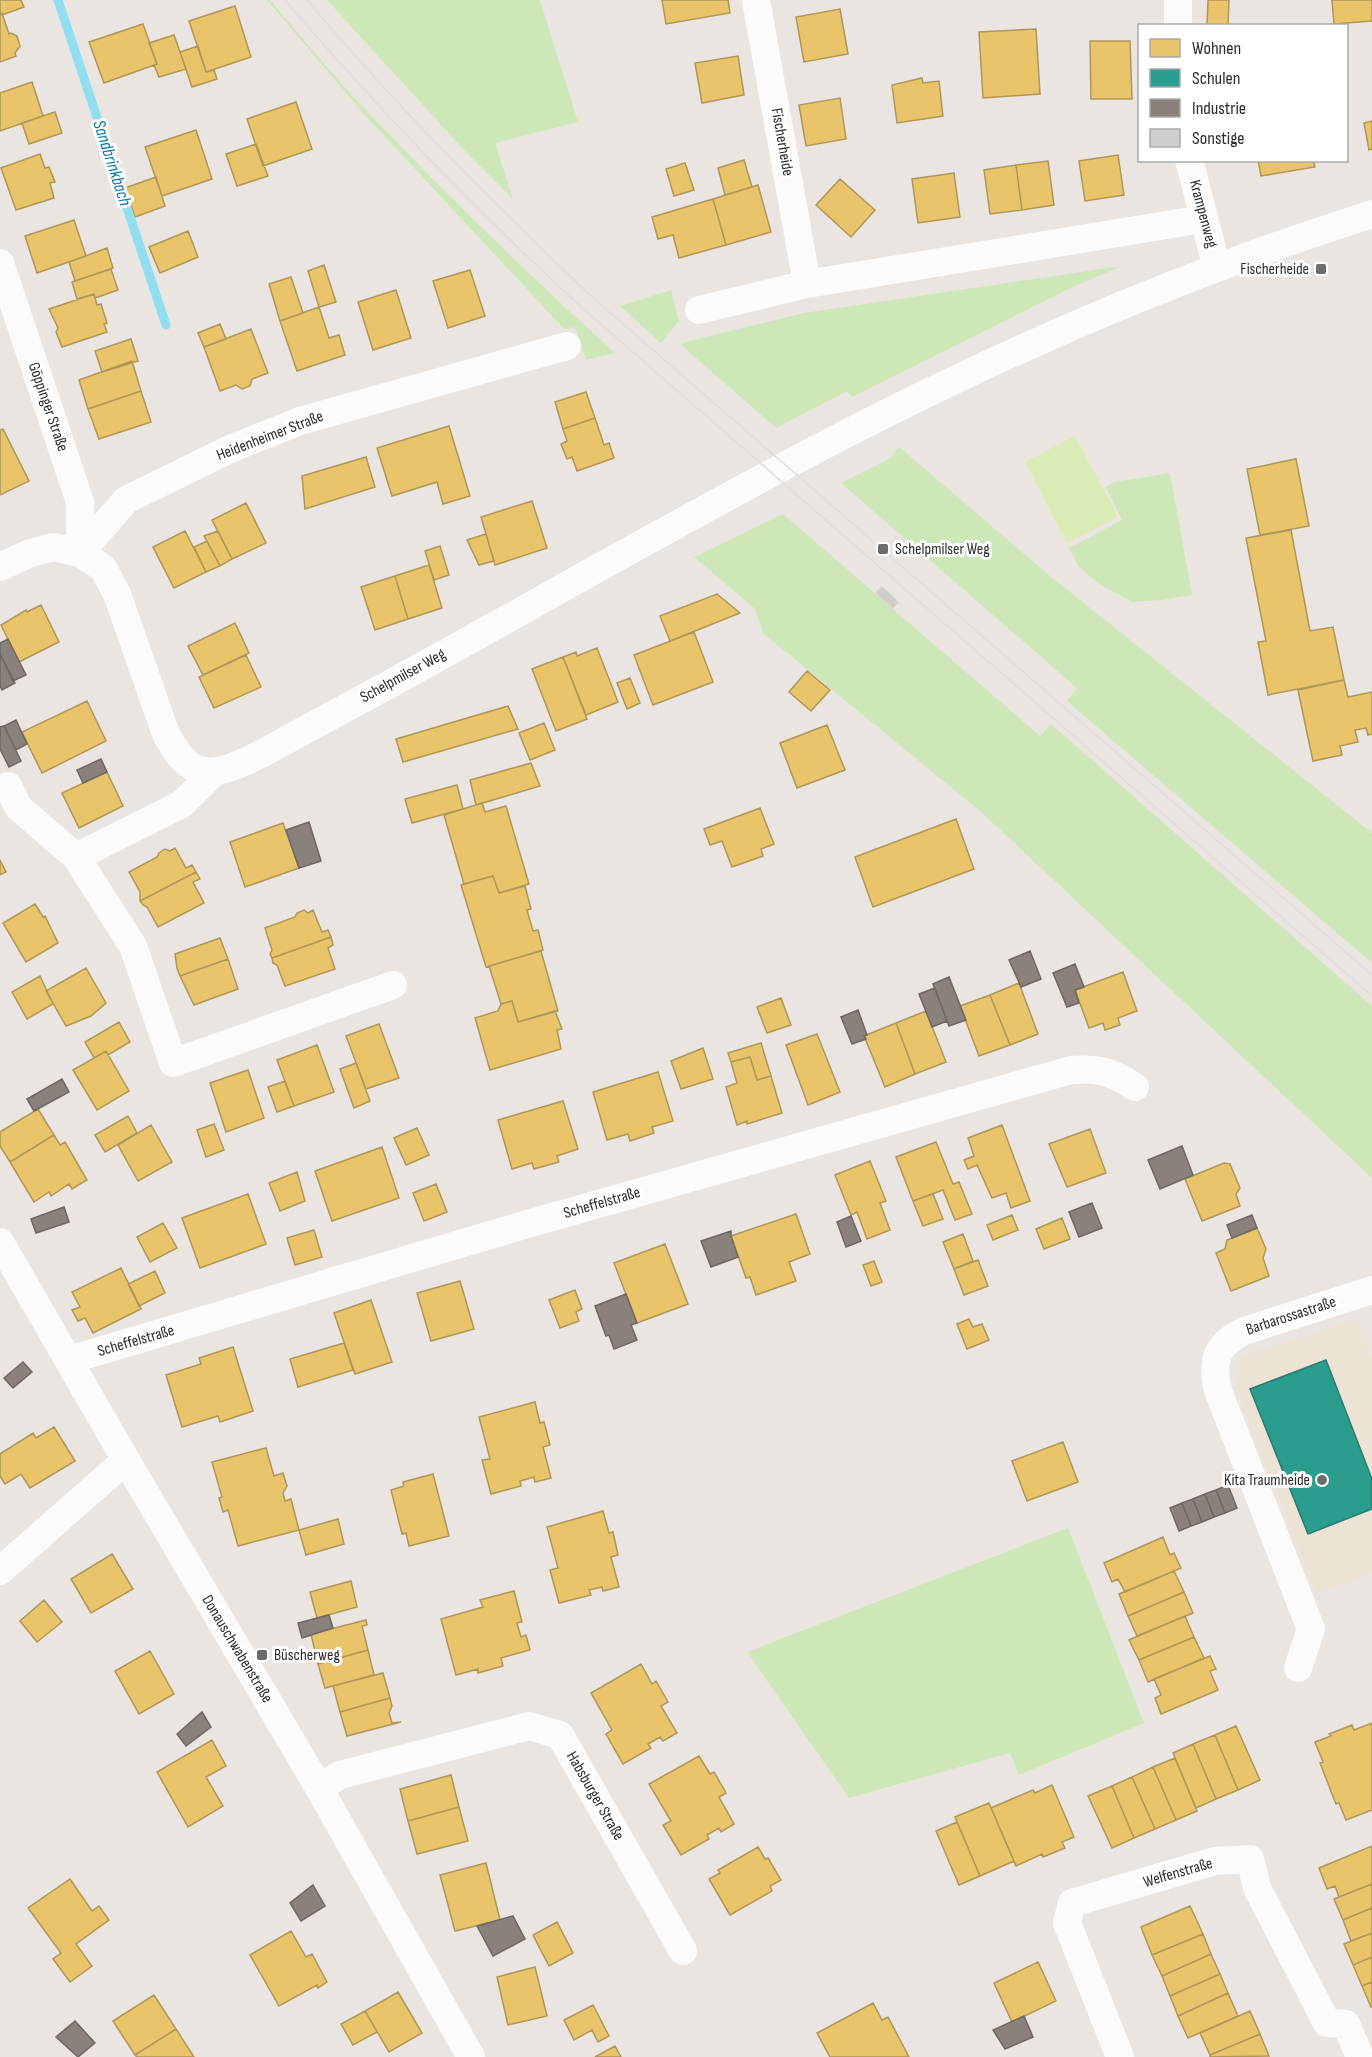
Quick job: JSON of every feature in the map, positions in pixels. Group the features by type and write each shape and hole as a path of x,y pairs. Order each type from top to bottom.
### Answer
{"street":[{"name":"Fischerheide","path":"756,0 807,284"},
{"path":"1178,0 1178,24"},
{"name":"Krampenweg","path":"1189,162 1217,268"},
{"name":"Schelpmilser Weg","path":"76,857 182,804 214,772 238,765 342,710 710,506 960,377 1050,336 1217,268 1372,214"},
{"path":"699,310 807,284 1203,219"},
{"name":"Göppinger Straße","path":"0,263 80,502 80,552"},
{"name":"Heidenheimer Straße","path":"80,552 126,500 230,449 300,421 567,346"},
{"path":"0,567 28,554 53,547 80,552 103,568 117,594 166,734 177,755 193,768 214,772"},
{"path":"8,786 18,807 76,857 133,946 173,1063 393,985"},
{"name":"Scheffelstraße","path":"69,1360 517,1227 1071,1070 1091,1068 1111,1073 1135,1087"},
{"name":"Donauschwabenstraße","path":"0,1242 319,1788 471,2057"},
{"name":"Barbarossastraße","path":"1298,1668 1311,1629 1217,1388 1214,1371 1217,1353 1228,1339 1244,1331 1372,1290"},
{"path":"0,1571 126,1460"},
{"name":"Habsburger Straße","path":"319,1788 340,1775 529,1726 560,1735 683,1951"},
{"name":"Welfenstraße","path":"1120,2057 1067,1923 1072,1903 1215,1861 1250,1859 1257,1888 1327,2023 1346,2024 1360,2057"}],"shaded area":[{"name":"Kita Traumheide","path":"1357,1319 1372,1357 1372,1573 1316,1594 1235,1388 1234,1378 1236,1367 1243,1358 1252,1353"}],"green space":[{"path":"267,0 270,0 351,94 424,171 615,353 586,360 575,327 564,329 363,113"},
{"path":"327,0 540,0 578,122 495,143 513,199 464,150"},
{"path":"1122,266 1073,287 852,397 847,391 776,428 681,345 685,342 804,313"},
{"path":"671,290 679,321 661,343 620,306"},
{"path":"1075,436 1118,517 1067,543 1025,462"},
{"path":"899,447 1050,576 1372,833 1372,963 1067,701 1077,688 841,483 891,458"},
{"path":"1170,473 1192,595 1132,602 1098,583 1079,567 1069,548 1122,520 1106,487 1114,482"},
{"path":"783,514 1040,736 1051,724 1372,1006 1372,1178 980,811 764,634 754,608 694,557"},
{"path":"1068,1528 1144,1723 1019,1775 1010,1753 849,1798 747,1652"}],"building: Wohnen":[{"path":"0,0 21,0 24,7 2,15 0,14"},
{"path":"662,0 728,0 730,13 666,24"},
{"path":"1208,0 1229,0 1228,24 1207,24"},
{"path":"1332,0 1372,0 1372,21 1334,24"},
{"path":"235,6 251,57 206,72 189,21"},
{"path":"840,9 848,54 804,62 796,17"},
{"path":"2,13 9,34 17,36 20,46 15,53 16,56 0,62 0,14"},
{"path":"143,24 157,64 104,83 89,42"},
{"path":"1036,29 1040,94 983,98 979,32"},
{"path":"174,35 186,69 159,77 149,43"},
{"path":"1090,41 1130,41 1132,99 1091,99"},
{"path":"198,46 206,72 214,70 217,79 192,87 180,52"},
{"path":"738,56 744,95 702,103 695,63"},
{"path":"922,78 923,83 939,81 943,116 897,123 892,85"},
{"path":"32,82 43,116 0,131 0,93"},
{"path":"840,98 846,139 806,146 799,105"},
{"path":"296,102 312,149 263,166 247,119"},
{"path":"55,112 62,133 29,144 22,123"},
{"path":"1372,121 1372,149 1369,150 1364,123"},
{"path":"196,130 212,179 162,196 145,147"},
{"path":"256,144 268,176 237,186 226,154"},
{"path":"40,154 45,168 49,167 55,182 50,183 54,198 16,210 1,168"},
{"path":"1118,155 1124,195 1085,201 1079,161"},
{"path":"744,160 752,187 725,195 718,168"},
{"path":"1048,161 1054,205 1022,210 1016,165"},
{"path":"1258,162 1314,162 1315,167 1261,176"},
{"path":"685,163 694,190 674,196 666,169"},
{"path":"1016,165 1022,210 990,214 984,170"},
{"path":"954,173 960,217 918,223 912,179"},
{"path":"156,177 165,206 135,217 125,188"},
{"path":"840,179 875,210 851,237 816,205"},
{"path":"758,185 771,232 726,245 713,199"},
{"path":"713,199 726,245 679,258 673,235 658,239 652,217"},
{"path":"74,220 86,256 37,273 25,236"},
{"path":"188,231 198,257 160,273 149,247"},
{"path":"107,248 113,268 75,281 69,262"},
{"path":"324,265 336,302 319,307 308,271"},
{"path":"111,269 118,290 95,298 94,294 77,299 72,282"},
{"path":"470,270 485,316 448,328 433,281"},
{"path":"291,277 303,313 280,321 269,284"},
{"path":"396,290 411,338 373,350 358,302"},
{"path":"94,294 97,305 101,304 107,323 104,324 107,332 62,347 56,332 58,328 49,309"},
{"path":"319,307 329,338 339,335 345,355 297,371 280,321"},
{"path":"220,324 226,339 204,347 198,333"},
{"path":"251,329 268,373 252,379 250,386 242,389 236,385 220,391 204,347"},
{"path":"131,339 138,361 102,372 95,351"},
{"path":"132,361 141,391 88,409 79,380"},
{"path":"141,391 151,422 99,439 88,409"},
{"path":"586,392 595,418 563,429 555,402"},
{"path":"595,418 604,445 609,443 614,458 577,471 572,457 567,459 561,444 567,441 563,429"},
{"path":"449,426 470,496 443,504 437,482 392,496 377,448"},
{"path":"3,429 29,481 0,495 0,430"},
{"path":"366,457 375,487 305,509 302,476"},
{"path":"1296,459 1309,526 1260,535 1247,469"},
{"path":"532,501 547,548 495,565 481,517"},
{"path":"246,503 266,543 232,559 212,520"},
{"path":"1291,530 1310,631 1333,627 1344,680 1268,695 1258,642 1266,641 1246,538"},
{"path":"185,531 206,572 174,588 153,547"},
{"path":"218,531 232,559 220,566 204,536"},
{"path":"486,534 494,561 479,565 467,540"},
{"path":"207,541 220,566 206,572 194,547"},
{"path":"440,546 449,575 434,580 425,551"},
{"path":"429,565 442,608 408,619 395,576"},
{"path":"395,576 408,619 375,630 361,587"},
{"path":"717,594 740,613 670,641 660,616"},
{"path":"41,605 59,642 19,662 1,625 26,610 27,612"},
{"path":"235,623 249,653 203,675 188,646"},
{"path":"694,632 713,682 653,705 634,655"},
{"path":"597,648 618,702 586,715 563,657 576,652 577,656"},
{"path":"246,655 261,687 214,708 199,677"},
{"path":"563,657 587,719 556,731 532,669"},
{"path":"807,671 830,690 811,711 789,692"},
{"path":"630,678 640,703 627,709 617,683"},
{"path":"1344,680 1348,697 1372,692 1372,734 1368,735 1366,728 1355,730 1358,742 1340,746 1342,755 1313,761 1298,690"},
{"path":"87,701 106,741 42,773 22,732"},
{"path":"508,706 518,729 403,762 396,739"},
{"path":"544,723 555,750 530,760 519,733"},
{"path":"827,725 845,770 797,788 780,743"},
{"path":"531,763 540,786 476,805 470,780"},
{"path":"107,772 123,806 79,828 62,793"},
{"path":"457,785 463,809 412,823 405,799"},
{"path":"482,803 485,812 506,806 529,884 499,893 493,876 464,884 444,815"},
{"path":"760,808 774,844 761,849 763,856 732,867 722,841 710,845 704,829"},
{"path":"956,819 974,869 873,907 855,857"},
{"path":"283,823 299,868 245,887 230,842"},
{"path":"175,848 186,868 192,865 196,872 140,901 140,892 129,872 157,857 165,849 170,851"},
{"path":"0,860 6,872 0,875"},
{"path":"196,872 200,879 193,882 204,903 158,927 147,907 140,901"},
{"path":"493,876 499,893 525,886 531,909 527,910 533,931 538,930 543,950 486,967 461,885"},
{"path":"35,904 43,917 45,916 58,943 26,962 3,923"},
{"path":"304,910 308,913 313,910 322,932 328,930 331,937 272,958 270,954 272,950 265,928 295,917 297,913"},
{"path":"331,937 333,945 328,948 335,969 285,986 272,958"},
{"path":"220,938 228,959 180,976 175,954"},
{"path":"541,951 558,1011 518,1022 512,1001 501,1004 489,966"},
{"path":"228,959 238,989 194,1005 180,976"},
{"path":"86,968 106,1003 91,1016 66,1026 46,991"},
{"path":"1123,972 1137,1011 1118,1018 1120,1025 1105,1030 1103,1023 1089,1028 1075,990"},
{"path":"40,976 53,1004 27,1019 12,992"},
{"path":"1019,983 1038,1034 1010,1045 990,995"},
{"path":"990,995 1010,1045 979,1056 960,1006"},
{"path":"781,998 791,1025 767,1033 757,1007"},
{"path":"512,1001 518,1022 555,1011 562,1029 557,1030 561,1049 490,1070 475,1018 498,1011 501,1004"},
{"path":"926,1011 946,1062 915,1074 896,1023"},
{"path":"119,1022 130,1042 108,1055 106,1051 94,1058 85,1042"},
{"path":"896,1023 915,1074 885,1087 864,1036"},
{"path":"379,1024 399,1078 366,1089 346,1036"},
{"path":"817,1034 840,1092 808,1105 786,1045"},
{"path":"761,1043 771,1076 757,1080 750,1057 731,1062 728,1053"},
{"path":"317,1045 334,1092 294,1106 277,1060"},
{"path":"703,1048 713,1079 681,1089 671,1061"},
{"path":"106,1051 129,1091 97,1110 73,1070"},
{"path":"750,1057 757,1080 771,1076 782,1113 737,1125 726,1087 737,1083 731,1062"},
{"path":"356,1063 370,1101 354,1108 340,1069"},
{"path":"248,1070 264,1118 226,1132 210,1083"},
{"path":"658,1072 673,1121 652,1127 654,1133 630,1141 628,1134 607,1140 593,1092"},
{"path":"285,1081 294,1106 277,1112 268,1087"},
{"path":"563,1101 578,1149 557,1156 559,1162 534,1169 532,1163 512,1169 498,1120"},
{"path":"38,1109 54,1135 10,1162 0,1146 0,1132"},
{"path":"128,1116 137,1133 105,1152 95,1135"},
{"path":"214,1124 224,1150 206,1157 197,1130"},
{"path":"151,1125 172,1162 138,1181 118,1145"},
{"path":"1002,1125 1030,1201 1011,1208 1006,1193 992,1198 977,1165 968,1169 964,1160 974,1156 968,1138"},
{"path":"417,1128 429,1155 406,1165 394,1138"},
{"path":"1090,1129 1106,1173 1067,1187 1049,1144"},
{"path":"54,1135 60,1145 65,1142 87,1180 72,1189 69,1184 51,1196 49,1192 34,1202 10,1162"},
{"path":"936,1142 953,1184 959,1182 972,1214 955,1220 943,1190 913,1201 896,1157"},
{"path":"382,1147 399,1198 332,1221 315,1171"},
{"path":"870,1161 886,1201 880,1203 890,1230 867,1239 857,1212 851,1215 835,1175"},
{"path":"1224,1163 1230,1164 1240,1188 1236,1194 1240,1206 1202,1221 1185,1179"},
{"path":"297,1172 305,1201 280,1211 269,1183"},
{"path":"436,1184 447,1212 424,1221 413,1193"},
{"path":"248,1194 266,1244 200,1268 182,1218"},
{"path":"933,1194 943,1219 923,1226 913,1201"},
{"path":"796,1214 810,1254 789,1262 796,1281 756,1295 750,1277 746,1278 731,1236"},
{"path":"1012,1215 1018,1230 993,1240 987,1225"},
{"path":"1062,1218 1070,1239 1044,1249 1036,1229"},
{"path":"163,1223 177,1248 150,1262 137,1237"},
{"path":"1257,1228 1266,1249 1263,1258 1269,1276 1231,1291 1216,1253 1225,1249 1227,1240"},
{"path":"314,1230 322,1257 295,1265 287,1238"},
{"path":"963,1234 973,1261 954,1269 943,1242"},
{"path":"665,1244 688,1304 637,1323 614,1263"},
{"path":"978,1260 988,1286 964,1295 954,1269"},
{"path":"874,1261 882,1282 871,1286 863,1265"},
{"path":"121,1268 141,1309 93,1333 85,1318 78,1321 72,1310 80,1307 72,1292"},
{"path":"155,1271 165,1293 139,1306 128,1284"},
{"path":"460,1281 474,1329 431,1341 417,1293"},
{"path":"575,1290 582,1309 576,1312 579,1321 560,1328 549,1300"},
{"path":"371,1300 392,1362 355,1374 334,1313"},
{"path":"969,1319 973,1327 982,1324 989,1340 967,1349 957,1324"},
{"path":"344,1343 353,1370 298,1387 290,1359"},
{"path":"233,1347 253,1411 220,1422 218,1416 182,1427 166,1375 201,1364 199,1358"},
{"path":"535,1402 540,1423 544,1422 550,1445 543,1447 551,1478 535,1482 534,1477 520,1481 521,1486 491,1494 482,1460 490,1459 479,1417"},
{"path":"54,1427 75,1461 30,1488 21,1474 5,1484 0,1476 0,1454 33,1433 36,1438"},
{"path":"1063,1442 1078,1482 1027,1501 1012,1461"},
{"path":"266,1448 274,1476 283,1473 287,1486 283,1493 285,1501 291,1499 299,1530 238,1546 228,1510 223,1512 219,1498 222,1497 212,1462"},
{"path":"433,1474 449,1536 409,1546 406,1533 402,1534 391,1490 404,1486 403,1482"},
{"path":"603,1511 609,1533 613,1532 618,1555 611,1557 619,1587 603,1591 602,1587 589,1590 591,1595 559,1603 550,1570 558,1568 547,1527"},
{"path":"338,1519 344,1544 306,1555 299,1530"},
{"path":"1163,1537 1170,1555 1174,1553 1181,1568 1125,1592 1118,1579 1112,1582 1104,1563"},
{"path":"112,1554 133,1589 91,1613 71,1579"},
{"path":"1174,1571 1184,1592 1128,1616 1119,1594"},
{"path":"351,1581 357,1607 317,1618 310,1592"},
{"path":"514,1591 522,1622 517,1623 521,1637 526,1635 530,1650 501,1658 503,1666 478,1673 478,1669 456,1675 441,1619 483,1607 480,1600"},
{"path":"1184,1592 1193,1613 1137,1636 1128,1616"},
{"path":"44,1600 62,1622 37,1642 20,1621"},
{"path":"1185,1616 1194,1637 1139,1660 1129,1640"},
{"path":"366,1620 367,1625 362,1626 368,1650 318,1664 311,1634"},
{"path":"1194,1637 1204,1658 1148,1682 1139,1660"},
{"path":"368,1650 374,1675 325,1688 318,1664"},
{"path":"150,1651 174,1694 139,1714 115,1671"},
{"path":"1210,1656 1216,1669 1210,1671 1218,1690 1161,1714 1155,1698 1161,1695 1154,1679"},
{"path":"641,1664 652,1684 656,1681 668,1702 661,1706 677,1733 663,1741 660,1737 648,1744 651,1748 623,1764 606,1734 612,1730 591,1693"},
{"path":"383,1673 390,1698 340,1712 333,1686"},
{"path":"390,1698 392,1706 389,1713 392,1723 401,1722 347,1736 340,1712"},
{"path":"1372,1723 1372,1810 1346,1820 1339,1803 1336,1804 1320,1763 1323,1762 1315,1742 1352,1725 1354,1730"},
{"path":"1236,1726 1260,1780 1238,1790 1215,1735"},
{"path":"1215,1735 1238,1790 1216,1799 1193,1744"},
{"path":"212,1740 226,1766 206,1777 223,1806 188,1827 157,1772"},
{"path":"1193,1744 1216,1799 1196,1808 1173,1753"},
{"path":"699,1756 710,1774 714,1772 726,1793 719,1797 734,1824 721,1832 719,1828 707,1835 709,1839 681,1855 663,1825 671,1821 649,1784"},
{"path":"1175,1758 1197,1811 1176,1820 1153,1767"},
{"path":"1153,1767 1176,1820 1155,1829 1132,1777"},
{"path":"451,1775 459,1807 408,1821 400,1789"},
{"path":"1132,1777 1155,1829 1134,1838 1112,1786"},
{"path":"1052,1785 1074,1837 1062,1842 1065,1848 1043,1857 1042,1854 1016,1866 991,1808 1033,1790 1035,1793"},
{"path":"1112,1786 1134,1838 1112,1848 1088,1796"},
{"path":"989,1803 1014,1861 980,1876 955,1817"},
{"path":"459,1807 468,1841 417,1854 408,1821"},
{"path":"957,1822 980,1876 959,1885 936,1831"},
{"path":"1372,1846 1372,1884 1339,1897 1335,1886 1327,1889 1319,1868"},
{"path":"758,1847 765,1859 768,1858 781,1880 770,1886 772,1891 730,1915 709,1879 720,1873 718,1870"},
{"path":"486,1863 500,1920 455,1931 440,1875"},
{"path":"70,1879 92,1911 99,1906 109,1920 76,1944 92,1966 70,1982 53,1959 61,1953 28,1908"},
{"path":"1372,1884 1372,1908 1343,1920 1334,1899"},
{"path":"1190,1906 1203,1934 1152,1955 1141,1927"},
{"path":"1372,1908 1372,1933 1351,1941 1343,1920"},
{"path":"557,1922 573,1953 549,1966 533,1935"},
{"path":"291,1931 306,1957 312,1954 327,1982 279,2006 250,1955"},
{"path":"1372,1933 1372,1957 1353,1965 1344,1944"},
{"path":"1203,1934 1211,1954 1162,1976 1152,1955"},
{"path":"1211,1954 1220,1974 1170,1996 1162,1976"},
{"path":"1372,1957 1372,1982 1362,1986 1353,1965"},
{"path":"1038,1962 1056,2001 1012,2022 994,1983"},
{"path":"535,1967 547,2016 508,2025 497,1977"},
{"path":"1220,1974 1228,1993 1178,2016 1170,1996"},
{"path":"1372,1982 1372,2007 1371,2007 1362,1986"},
{"path":"398,1992 422,2033 389,2052 365,2011"},
{"path":"1228,1993 1238,2016 1188,2038 1178,2016"},
{"path":"154,1995 176,2029 135,2055 113,2021"},
{"path":"873,2003 882,2020 888,2017 909,2057 830,2057 817,2033"},
{"path":"593,2005 609,2036 598,2042 592,2030 574,2040 564,2020"},
{"path":"365,2011 377,2032 353,2045 341,2024"},
{"path":"1250,2011 1260,2034 1210,2055 1200,2033"},
{"path":"176,2029 194,2057 137,2057 135,2055"},
{"path":"1260,2034 1269,2056 1210,2057 1210,2055"},
{"path":"615,2046 621,2057 595,2057"}],"building: Schulen":[{"path":"1326,1360 1372,1479 1372,1509 1308,1534 1250,1389"}],"building: Industrie":[{"path":"8,639 26,675 13,681 0,654 0,643"},
{"path":"0,654 15,683 2,690 0,686"},
{"path":"16,720 27,744 16,750 4,726"},
{"path":"4,726 21,761 9,767 0,749 0,727"},
{"path":"101,759 107,772 83,783 77,770"},
{"path":"309,822 321,861 299,868 286,830"},
{"path":"1030,951 1041,979 1021,987 1009,960"},
{"path":"1075,964 1084,987 1075,990 1079,1003 1067,1007 1053,973"},
{"path":"949,977 966,1020 949,1026 933,984"},
{"path":"935,988 947,1021 932,1027 919,994"},
{"path":"858,1010 867,1035 864,1036 866,1039 852,1044 841,1017"},
{"path":"62,1079 69,1092 34,1111 27,1099"},
{"path":"1182,1146 1193,1175 1160,1189 1148,1160"},
{"path":"1092,1203 1102,1228 1079,1237 1069,1212"},
{"path":"64,1207 69,1222 36,1233 31,1219"},
{"path":"1252,1215 1257,1228 1232,1238 1227,1225"},
{"path":"851,1216 861,1241 846,1247 837,1222"},
{"path":"731,1231 738,1257 711,1267 701,1241"},
{"path":"626,1294 637,1323 631,1325 637,1340 614,1349 609,1335 606,1336 595,1306"},
{"path":"23,1362 32,1372 13,1388 4,1378"},
{"path":"1228,1485 1237,1508 1225,1513 1216,1490"},
{"path":"1216,1490 1225,1513 1214,1517 1205,1494"},
{"path":"1205,1494 1214,1517 1202,1522 1193,1499"},
{"path":"1193,1499 1202,1522 1191,1526 1182,1503"},
{"path":"1182,1503 1191,1526 1179,1531 1170,1508"},
{"path":"329,1615 333,1628 302,1638 298,1623"},
{"path":"202,1712 211,1727 186,1746 177,1734"},
{"path":"313,1885 325,1906 301,1921 290,1903"},
{"path":"513,1916 525,1939 493,1956 477,1926"},
{"path":"1024,2016 1033,2037 1005,2049 993,2030"},
{"path":"75,2021 95,2043 78,2057 56,2037"}],"building: Sonstige":[{"path":"882,587 898,602 893,608 876,593"}],"waterway":[{"name":"Sandbrinkbach","path":"58,0 166,325"}],"tram line":[{"path":"285,0 428,158 580,306 1372,996"},
{"path":"307,0 445,152 591,296 1372,975"}],"place":[{"name":"Fischerheide","path":"1321,269"},
{"name":"Schelpmilser Weg","path":"883,549"},
{"name":"Kita Traumheide","path":"1322,1480"},
{"name":"Büscherweg","path":"262,1655"}]}
